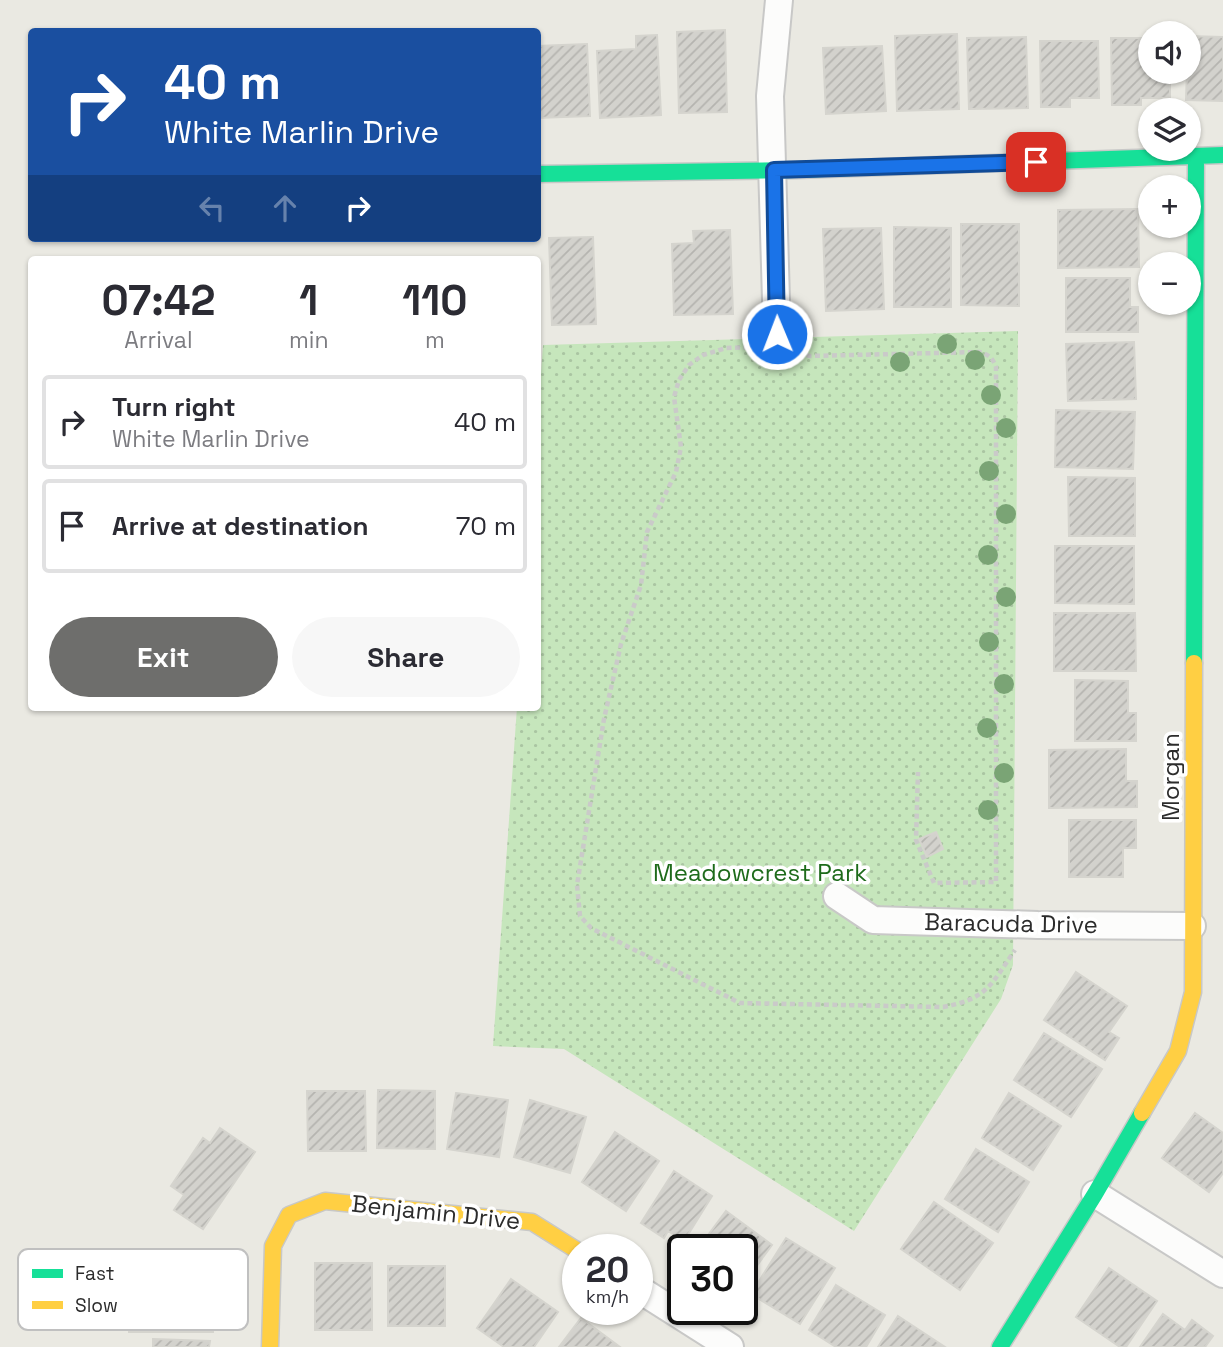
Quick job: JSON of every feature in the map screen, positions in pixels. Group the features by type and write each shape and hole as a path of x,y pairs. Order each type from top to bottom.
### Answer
{"street":[{"path":"777,343 770,96 779,0"},
{"path":"1201,156 1223,155"},
{"path":"541,174 774,170 1138,158"},
{"name":"Morgan","path":"1000,1347 1095,1194 1178,1051 1193,992 1196,161"},
{"name":"Baracuda Drive","path":"837,896 873,920 1192,926"},
{"path":"1095,1194 1223,1274"},
{"name":"Benjamin Drive","path":"270,1347 273,1246 289,1215 325,1201 532,1222 562,1241"},
{"path":"653,1298 730,1347"}],"path":[{"path":"918,772 916,840 934,883 996,882 994,360 979,352 809,356 804,354 803,346 777,343 726,348 703,355 689,365 679,380 674,397 681,447 676,472 647,532 641,586 621,644 604,719 577,885 580,916 591,928 740,1003 943,1007 966,1003 983,993 1015,949"}],"green space":[{"name":"Meadowcrest Park","path":"1018,331 1013,965 1001,999 854,1231 564,1049 493,1046 517,711 541,711 543,345"}],"building":[{"path":"725,30 727,112 679,113 677,32"},
{"path":"957,34 959,109 897,111 895,36"},
{"path":"657,35 661,115 600,118 597,51 636,49 636,36"},
{"path":"1201,36 1223,37 1223,101 1186,98 1186,84 1201,84"},
{"path":"1026,37 1028,108 969,109 967,38"},
{"path":"1111,38 1138,38 1138,84 1170,84 1170,98 1138,98 1138,105 1112,105"},
{"path":"1040,41 1098,41 1099,98 1070,98 1070,107 1041,107"},
{"path":"587,44 590,116 541,118 541,46"},
{"path":"882,46 886,111 826,114 823,48"},
{"path":"1138,209 1138,267 1058,268 1058,210"},
{"path":"961,224 1019,224 1019,306 961,305"},
{"path":"894,227 951,228 951,307 894,307"},
{"path":"881,228 884,309 826,311 823,229"},
{"path":"730,230 733,314 674,315 672,244 694,243 693,231"},
{"path":"593,237 596,324 552,325 549,238"},
{"path":"1066,278 1130,278 1130,307 1138,307 1138,332 1066,332"},
{"path":"1134,342 1136,399 1068,401 1066,344"},
{"path":"1056,410 1135,412 1133,469 1055,467"},
{"path":"1068,477 1135,478 1135,536 1069,536"},
{"path":"1055,546 1134,546 1134,604 1055,603"},
{"path":"1054,613 1135,613 1136,671 1054,671"},
{"path":"1075,680 1128,681 1128,713 1136,713 1136,741 1075,741"},
{"path":"1126,749 1126,781 1137,781 1137,807 1049,808 1049,750"},
{"path":"1069,820 1136,820 1136,848 1123,848 1123,877 1069,877"},
{"path":"936,832 943,849 927,857 919,839"},
{"path":"1076,972 1127,1006 1109,1032 1119,1038 1105,1060 1044,1020"},
{"path":"1044,1033 1102,1069 1071,1117 1014,1080"},
{"path":"378,1090 435,1091 435,1149 377,1148"},
{"path":"307,1091 365,1091 366,1151 308,1151"},
{"path":"456,1093 508,1100 499,1157 447,1149"},
{"path":"1009,1093 1061,1126 1033,1170 982,1138"},
{"path":"530,1100 586,1117 570,1173 514,1157"},
{"path":"1195,1113 1223,1133 1223,1173 1209,1192 1162,1158"},
{"path":"220,1128 255,1152 203,1229 174,1210 184,1195 171,1186 203,1138 210,1143"},
{"path":"615,1132 659,1161 626,1211 582,1182"},
{"path":"976,1149 1029,1182 998,1232 945,1199"},
{"path":"674,1171 712,1196 688,1234 673,1234 668,1231 664,1238 641,1223"},
{"path":"934,1202 993,1243 960,1290 901,1249"},
{"path":"726,1211 757,1234 709,1234"},
{"path":"758,1235 772,1245 758,1264"},
{"path":"786,1238 835,1268 800,1324 758,1298 758,1283"},
{"path":"315,1263 372,1263 372,1330 315,1330"},
{"path":"388,1266 445,1266 445,1326 388,1326"},
{"path":"1109,1268 1157,1301 1126,1347 1120,1347 1076,1317"},
{"path":"511,1279 558,1312 534,1347 504,1347 477,1328"},
{"path":"836,1285 885,1315 866,1347 836,1347 809,1330"},
{"path":"1163,1314 1185,1330 1192,1320 1213,1336 1205,1347 1140,1347"},
{"path":"898,1316 945,1347 878,1347"},
{"path":"576,1325 590,1325 620,1347 559,1347"},
{"path":"129,1330 213,1330 213,1332"},
{"path":"153,1339 210,1341 209,1347 153,1347"}],"traffic: fast":[{"path":"541,174 796,170 1223,155"},
{"path":"1194,663 1196,161"},
{"path":"1000,1347 1142,1113"}],"traffic: slow":[{"path":"1142,1113 1178,1051 1193,992 1194,663"},
{"path":"270,1347 273,1246 289,1215 325,1201 532,1222 562,1241"}],"route":[{"path":"777,334 774,170 1036,162"}]}
